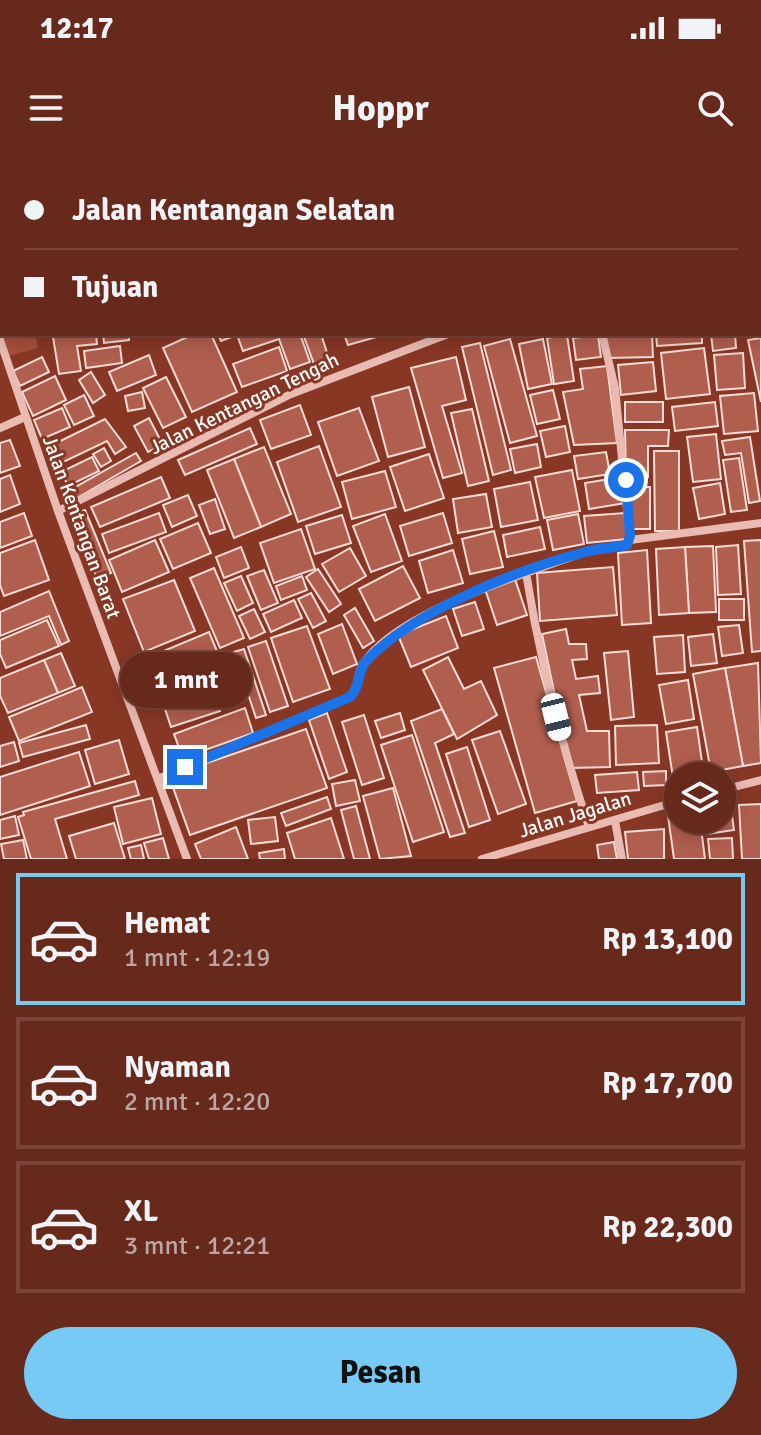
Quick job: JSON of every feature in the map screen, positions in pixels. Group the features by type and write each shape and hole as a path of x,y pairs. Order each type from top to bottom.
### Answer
{"street":[{"name":"Jalan Kentangan Tengah","path":"58,511 291,394 443,336"},
{"path":"158,779 350,697 358,689 361,666 400,630 467,594 585,552 627,545 630,540 615,388 605,359 602,336"},
{"name":"Jalan Kentangan Barat","path":"0,340 58,511 187,859"},
{"path":"0,428 25,417"},
{"path":"630,540 761,523"},
{"path":"526,573 567,763 589,827"},
{"path":"736,786 761,780"},
{"name":"Jalan Jagalan","path":"482,859 664,805"},
{"path":"615,821 622,859"}],"shaded area":[{"path":"35,336 38,348 6,357 0,337"}],"building":[{"path":"96,336 97,344 77,346 81,371 59,374 53,337"},
{"path":"103,336 129,336 129,340 104,343"},
{"path":"190,336 212,336 237,392 192,412 163,348"},
{"path":"237,336 301,336 310,362 290,369 279,339 243,351"},
{"path":"304,336 322,336 329,359 314,364"},
{"path":"345,336 380,336 348,345"},
{"path":"567,336 574,381 554,384 547,338"},
{"path":"598,336 601,357 576,360 573,338"},
{"path":"606,336 652,336 653,357 607,358"},
{"path":"656,336 702,336 702,343 657,346"},
{"path":"711,336 735,336 736,348 713,351"},
{"path":"761,338 761,402 748,340"},
{"path":"510,339 537,436 510,443 484,346"},
{"path":"543,339 552,384 528,389 519,344"},
{"path":"480,343 511,470 493,475 462,347"},
{"path":"120,346 122,363 86,368 84,351"},
{"path":"279,347 287,371 242,387 233,364"},
{"path":"704,348 710,394 666,399 661,353"},
{"path":"743,353 745,388 717,390 714,355"},
{"path":"149,355 156,375 117,391 109,372"},
{"path":"42,357 49,372 20,386 13,371"},
{"path":"456,357 466,400 442,406 462,473 443,478 411,368"},
{"path":"653,362 656,391 621,395 618,365"},
{"path":"607,366 617,443 574,445 563,392 583,389 580,369"},
{"path":"91,372 105,395 93,403 79,380"},
{"path":"55,376 66,400 33,416 22,392"},
{"path":"166,377 186,417 163,428 143,388"},
{"path":"409,387 425,447 388,457 372,397"},
{"path":"553,390 560,419 537,424 530,395"},
{"path":"142,392 145,408 128,411 125,396"},
{"path":"754,393 758,431 724,434 720,396"},
{"path":"84,395 94,416 74,425 64,405"},
{"path":"625,402 663,402 663,422 625,422"},
{"path":"715,402 718,426 675,431 672,407"},
{"path":"300,405 311,435 271,449 260,420"},
{"path":"62,408 70,427 42,439 34,420"},
{"path":"359,408 379,461 337,476 318,422"},
{"path":"472,409 489,481 468,486 451,413"},
{"path":"149,418 163,445 148,452 134,426"},
{"path":"105,419 126,447 115,454 107,441 55,466 46,448"},
{"path":"565,426 570,452 546,457 540,431"},
{"path":"250,428 257,444 185,475 178,460"},
{"path":"625,430 669,430 668,446 648,446 648,477 626,477"},
{"path":"716,434 721,479 693,482 687,437"},
{"path":"750,437 760,501 749,503 741,453 725,455 722,441"},
{"path":"10,440 20,466 0,473 0,443"},
{"path":"537,444 541,467 515,473 510,449"},
{"path":"319,446 341,507 298,522 277,462"},
{"path":"264,447 291,514 261,527 234,459"},
{"path":"104,448 111,461 101,467 93,454"},
{"path":"654,451 679,451 679,531 655,531"},
{"path":"606,452 610,474 578,479 574,456"},
{"path":"136,453 141,461 77,498 72,489"},
{"path":"429,454 444,498 405,511 390,467"},
{"path":"92,457 99,471 68,486 61,472"},
{"path":"739,458 747,510 731,512 723,460"},
{"path":"234,459 261,527 234,538 207,470"},
{"path":"572,470 580,511 544,518 535,477"},
{"path":"385,471 396,507 352,519 342,482"},
{"path":"10,475 20,504 0,512 0,479"},
{"path":"161,477 170,498 100,527 91,507"},
{"path":"622,477 626,503 589,509 585,483"},
{"path":"530,482 538,520 501,527 494,489"},
{"path":"720,483 725,514 699,519 693,488"},
{"path":"629,487 650,487 650,529 630,529"},
{"path":"486,494 492,527 458,533 453,499"},
{"path":"188,495 197,516 172,527 163,505"},
{"path":"215,499 225,529 210,534 199,505"},
{"path":"85,510 111,573 97,579 72,515"},
{"path":"24,513 32,536 0,548 0,522"},
{"path":"159,513 166,532 109,553 102,534"},
{"path":"443,513 452,543 409,556 400,526"},
{"path":"625,513 627,539 587,543 584,516"},
{"path":"385,514 402,561 371,572 353,526"},
{"path":"578,514 584,544 553,550 547,520"},
{"path":"342,515 351,543 315,554 306,526"},
{"path":"198,523 211,553 173,569 160,539"},
{"path":"540,527 545,549 507,557 503,535"},
{"path":"301,529 315,569 274,583 260,543"},
{"path":"494,531 503,567 470,574 462,539"},
{"path":"35,540 49,580 4,596 0,585 0,553"},
{"path":"155,540 169,572 122,592 109,560"},
{"path":"761,540 761,651 752,652 744,541"},
{"path":"738,545 741,594 718,595 716,547"},
{"path":"713,546 716,612 689,613 685,547"},
{"path":"241,547 249,568 224,578 216,557"},
{"path":"685,547 689,613 659,615 656,549"},
{"path":"350,548 366,576 339,592 322,564"},
{"path":"453,550 463,583 428,593 419,561"},
{"path":"647,550 651,623 622,625 618,553"},
{"path":"403,566 420,598 375,621 359,589"},
{"path":"613,567 617,615 540,621 537,573"},
{"path":"214,568 244,638 220,648 190,578"},
{"path":"318,569 341,604 329,612 306,577"},
{"path":"264,570 278,603 261,610 247,576"},
{"path":"241,576 253,603 237,611 224,583"},
{"path":"302,576 307,590 281,600 276,586"},
{"path":"515,579 527,615 497,625 485,589"},
{"path":"174,580 195,631 144,652 123,599"},
{"path":"49,591 69,641 61,645 49,616 0,636 0,612"},
{"path":"311,593 326,621 313,628 298,599"},
{"path":"719,599 744,599 744,620 719,620"},
{"path":"294,600 302,618 271,632 263,614"},
{"path":"475,602 484,629 462,636 453,609"},
{"path":"355,608 374,641 363,648 344,615"},
{"path":"254,609 265,632 250,639 239,616"},
{"path":"446,616 458,648 411,667 398,635"},
{"path":"47,620 59,646 6,668 0,654 0,640"},
{"path":"342,624 357,664 333,674 318,634"},
{"path":"739,625 743,653 722,656 718,627"},
{"path":"307,626 330,689 293,702 271,638"},
{"path":"566,629 569,644 586,644 587,659 572,660 576,679 598,676 600,693 579,695 587,731 609,731 610,767 570,768 542,634"},
{"path":"209,632 219,656 151,683 142,660"},
{"path":"713,634 717,663 691,666 688,637"},
{"path":"683,635 685,672 657,674 654,637"},
{"path":"266,641 288,706 270,712 248,647"},
{"path":"244,649 266,715 256,718 234,652"},
{"path":"628,651 634,717 611,720 604,653"},
{"path":"61,653 75,686 58,693 44,660"},
{"path":"448,657 464,689 481,681 497,715 457,739 423,670"},
{"path":"536,657 577,801 535,813 494,668"},
{"path":"233,658 238,673 178,693 173,678"},
{"path":"44,660 58,693 8,713 0,696 0,678"},
{"path":"758,663 761,763 743,766 725,668"},
{"path":"725,668 743,766 736,767 736,762 709,762 693,674"},
{"path":"238,678 246,699 224,707 216,685"},
{"path":"688,680 694,719 666,724 659,685"},
{"path":"212,686 220,711 171,727 163,703"},
{"path":"82,687 92,712 19,741 9,717"},
{"path":"245,708 253,733 183,758 174,734"},
{"path":"442,709 454,734 435,743 465,833 450,837 411,721"},
{"path":"327,713 347,772 329,779 309,720"},
{"path":"400,713 405,730 381,738 375,721"},
{"path":"364,715 384,778 362,785 342,722"},
{"path":"86,725 90,739 23,757 19,743"},
{"path":"657,725 659,763 616,765 615,726"},
{"path":"697,727 702,762 671,762 666,732"},
{"path":"306,729 327,788 190,835 169,776"},
{"path":"500,731 526,804 498,814 472,740"},
{"path":"412,735 444,832 413,842 381,745"},
{"path":"119,740 129,774 95,784 85,750"},
{"path":"14,742 19,761 0,767 0,746"},
{"path":"467,747 490,820 469,827 446,754"},
{"path":"79,752 90,786 0,815 0,777"},
{"path":"664,771 664,785 644,786 643,772"},
{"path":"637,772 639,790 597,793 595,775"},
{"path":"355,780 360,801 336,806 332,784"},
{"path":"135,781 139,795 55,819 67,859 31,859 18,817 24,815 23,812"},
{"path":"393,788 411,856 380,859 363,796"},
{"path":"327,797 331,809 286,826 281,813"},
{"path":"152,798 161,834 123,844 114,807"},
{"path":"761,804 761,859 742,859 739,805"},
{"path":"356,806 370,859 354,859 341,810"},
{"path":"15,816 19,835 0,839 0,820"},
{"path":"275,817 278,841 251,844 248,820"},
{"path":"331,818 344,859 295,859 287,833"},
{"path":"114,823 125,859 76,859 69,836"},
{"path":"236,827 248,859 201,859 195,844"},
{"path":"664,829 664,859 628,859 625,832"},
{"path":"671,834 702,834 705,859 674,859"},
{"path":"163,838 169,859 149,859 144,843"},
{"path":"732,838 733,859 710,859 708,839"},
{"path":"23,840 27,859 4,859 1,844"},
{"path":"614,842 617,859 599,859 597,845"},
{"path":"141,845 144,859 131,859 128,848"},
{"path":"284,849 285,859 260,859 259,853"}],"route":[{"path":"185,767 350,697 358,689 361,666 400,630 467,594 585,552 627,545 630,536 626,480"}]}
